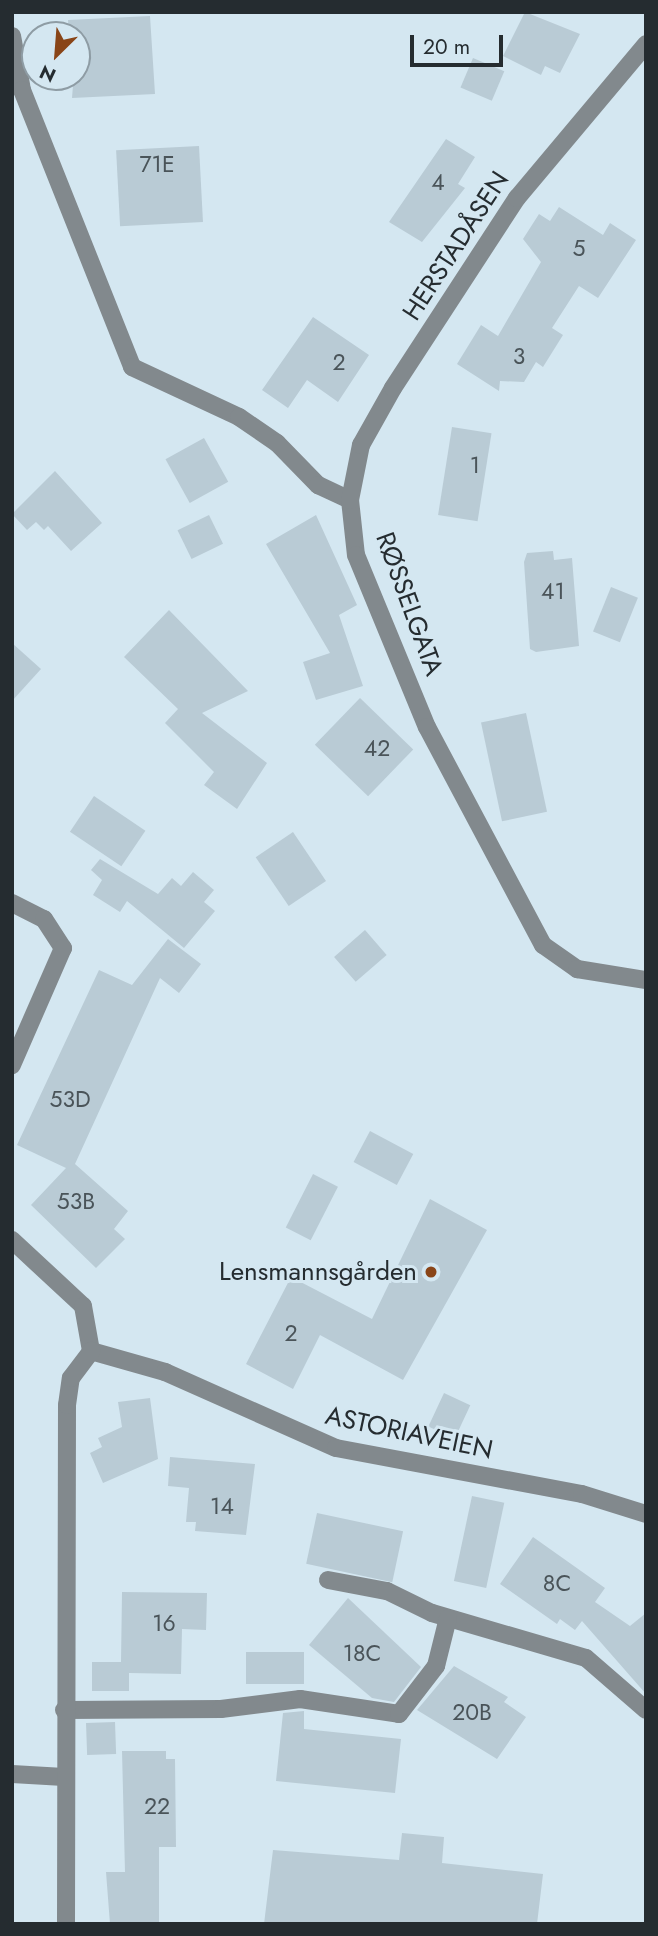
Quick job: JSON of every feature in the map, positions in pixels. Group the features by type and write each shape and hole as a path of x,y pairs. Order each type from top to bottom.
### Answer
{"street":[{"path":"12,36 22,90 132,368 239,417 277,443 318,485 350,500"},
{"name":"HERSTADÅSEN","path":"350,500 361,444 393,388 517,198 646,44"},
{"name":"RØSSELGATA","path":"350,500 356,555 427,727 543,945 577,968 646,980"},
{"path":"12,903 44,919 63,948 12,1065"},
{"path":"12,1240 83,1306 91,1351 71,1378 67,1405 64,1710 66,1924"},
{"name":"ASTORIAVEIEN","path":"91,1351 124,1356 336,1448 582,1494 646,1514"},
{"path":"328,1580 387,1591 448,1618 586,1658 646,1710"},
{"path":"64,1710 221,1709 300,1699 399,1714 436,1666 448,1618"},
{"path":"12,1774 64,1777"}],"building":[{"path":"525,12 580,34 560,73 545,66 541,75 503,56"},
{"path":"150,16 155,94 72,98 73,91 91,91 91,21 68,20"},
{"path":"473,58 504,71 492,101 460,87"},
{"path":"446,139 475,157 458,184 465,188 422,242 389,222"},
{"path":"199,146 203,222 120,226 116,150"},
{"path":"559,207 603,235 610,223 636,240 598,298 579,286 552,328 563,335 543,367 536,362 524,382 500,381 499,391 457,364 481,325 498,336 541,262 523,239 539,214 550,221"},
{"path":"313,317 369,355 338,402 307,380 288,408 262,390"},
{"path":"452,427 492,433 478,521 438,515"},
{"path":"204,438 228,482 190,503 166,459"},
{"path":"55,471 102,523 71,551 48,526 44,530 36,522 27,530 12,514"},
{"path":"209,515 223,544 192,559 178,530"},
{"path":"316,515 357,605 339,615 363,686 316,700 303,662 330,653 266,544"},
{"path":"553,551 554,560 572,558 579,646 536,652 530,649 524,562 527,553"},
{"path":"611,587 638,598 620,642 593,632"},
{"path":"169,610 248,691 202,713 267,763 237,809 204,785 214,772 165,723 178,709 124,657"},
{"path":"12,643 41,669 12,701"},
{"path":"360,698 413,749 368,796 315,745"},
{"path":"526,713 547,812 502,821 481,723"},
{"path":"94,796 145,831 121,866 70,832"},
{"path":"293,832 326,881 289,906 256,857"},
{"path":"100,859 158,894 172,878 181,886 193,872 214,890 204,902 215,911 184,948 127,901 120,912 93,895 102,880 91,870"},
{"path":"365,930 387,955 356,982 334,957"},
{"path":"168,939 201,964 179,993 160,978 75,1164 128,1211 114,1229 125,1239 96,1268 31,1205 66,1168 17,1145 99,970 132,985"},
{"path":"370,1131 413,1154 397,1185 354,1162"},
{"path":"313,1174 338,1187 311,1240 286,1227"},
{"path":"430,1199 487,1230 403,1380 320,1335 293,1389 246,1364 291,1277 372,1319"},
{"path":"444,1393 470,1405 455,1439 428,1427"},
{"path":"150,1398 158,1459 103,1483 90,1453 102,1447 98,1438 122,1427 118,1402"},
{"path":"170,1457 255,1464 246,1535 195,1531 196,1522 186,1522 189,1488 168,1486"},
{"path":"472,1496 504,1503 486,1588 454,1581"},
{"path":"317,1513 403,1531 392,1582 306,1564"},
{"path":"533,1537 605,1588 595,1602 630,1626 646,1613 646,1694 582,1621 575,1630 560,1619 557,1624 500,1584"},
{"path":"122,1592 207,1593 206,1630 182,1629 181,1674 129,1673 129,1691 92,1691 92,1662 121,1662"},
{"path":"348,1598 421,1667 394,1702 372,1698 309,1645"},
{"path":"246,1652 304,1652 304,1684 246,1684"},
{"path":"454,1666 508,1697 504,1702 526,1717 497,1759 417,1710"},
{"path":"304,1711 304,1729 401,1739 395,1793 276,1781 283,1713"},
{"path":"115,1722 116,1754 87,1755 86,1723"},
{"path":"122,1751 166,1751 166,1759 175,1759 176,1847 159,1847 159,1924 110,1924 106,1872 125,1872"},
{"path":"402,1833 444,1837 442,1863 543,1874 537,1924 264,1924 273,1850 399,1860"}],"place":[{"name":"Lensmannsgården","path":"431,1272"}]}
